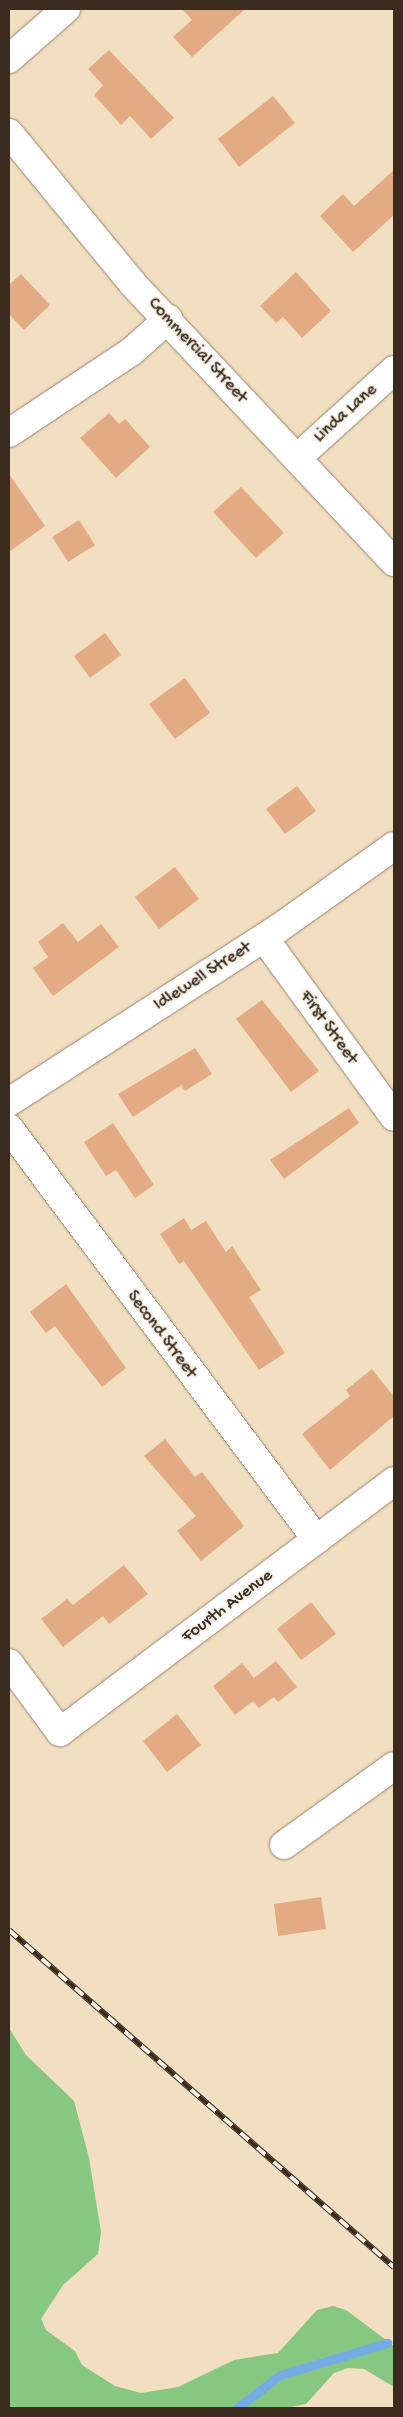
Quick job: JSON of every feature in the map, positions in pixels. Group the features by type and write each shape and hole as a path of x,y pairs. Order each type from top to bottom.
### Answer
{"street":[{"path":"9,59 66,9"},
{"name":"Commercial Street","path":"9,133 70,211 394,562"},
{"path":"9,433 131,352 168,319"},
{"name":"Linda Lane","path":"298,458 394,370"},
{"name":"Idlewell Street","path":"9,1102 264,938 394,846"},
{"name":"First Street","path":"264,938 394,1117"},
{"name":"Second Street","path":"9,1128 317,1540"},
{"name":"Fourth Avenue","path":"9,1663 60,1732 394,1481"},
{"path":"284,1845 394,1766"}],"green space":[{"path":"9,2028 26,2055 74,2101 89,2158 101,2232 98,2254 63,2285 41,2319 46,2330 75,2351 82,2365 115,2386 141,2393 178,2387 234,2360 278,2353 317,2310 333,2306 346,2310 394,2346 394,2387 364,2369 348,2368 334,2373 306,2404 285,2408 9,2408"}],"building":[{"path":"182,9 245,9 192,57 173,37 192,20"},
{"path":"109,50 174,118 151,139 130,116 121,125 94,95 103,85 88,69"},
{"path":"273,96 295,123 239,167 218,139"},
{"path":"394,170 394,215 353,252 320,216 343,194 354,206"},
{"path":"296,272 331,311 302,338 283,317 276,323 260,306"},
{"path":"21,274 50,305 24,330 9,314 9,285"},
{"path":"109,413 119,424 125,419 150,447 116,478 80,438"},
{"path":"9,474 45,526 9,552"},
{"path":"241,487 284,533 256,558 213,512"},
{"path":"79,520 95,545 68,562 52,537"},
{"path":"105,633 121,655 90,678 74,656"},
{"path":"185,678 210,713 175,739 149,704"},
{"path":"297,786 316,811 285,834 266,809"},
{"path":"175,867 199,899 159,929 135,897"},
{"path":"63,923 78,942 101,924 119,947 53,996 33,968 48,957 38,942"},
{"path":"262,1000 319,1071 291,1092 236,1019"},
{"path":"195,1048 212,1074 185,1091 181,1085 133,1117 118,1094"},
{"path":"349,1108 359,1123 284,1179 270,1160"},
{"path":"113,1123 154,1185 135,1198 116,1170 106,1176 84,1142"},
{"path":"184,1218 191,1230 206,1221 226,1252 232,1246 261,1290 249,1297 285,1353 259,1370 184,1261 179,1264 160,1234"},
{"path":"66,1284 126,1368 102,1387 55,1326 46,1333 30,1312"},
{"path":"372,1369 394,1397 394,1416 330,1470 302,1434 350,1396 346,1390"},
{"path":"165,1439 195,1477 202,1472 244,1526 201,1561 177,1531 196,1516 144,1456"},
{"path":"124,1565 148,1594 109,1624 103,1616 63,1647 41,1619 67,1599 73,1605"},
{"path":"311,1602 336,1634 301,1660 277,1629"},
{"path":"276,1661 297,1687 278,1702 274,1697 259,1708 253,1701 235,1715 213,1686 242,1663 254,1678"},
{"path":"177,1714 201,1745 167,1772 143,1741"},
{"path":"321,1897 326,1929 278,1936 274,1904"}],"waterway":[{"path":"237,2408 280,2375 387,2343"}],"railway":[{"path":"9,1930 394,2267"}]}
